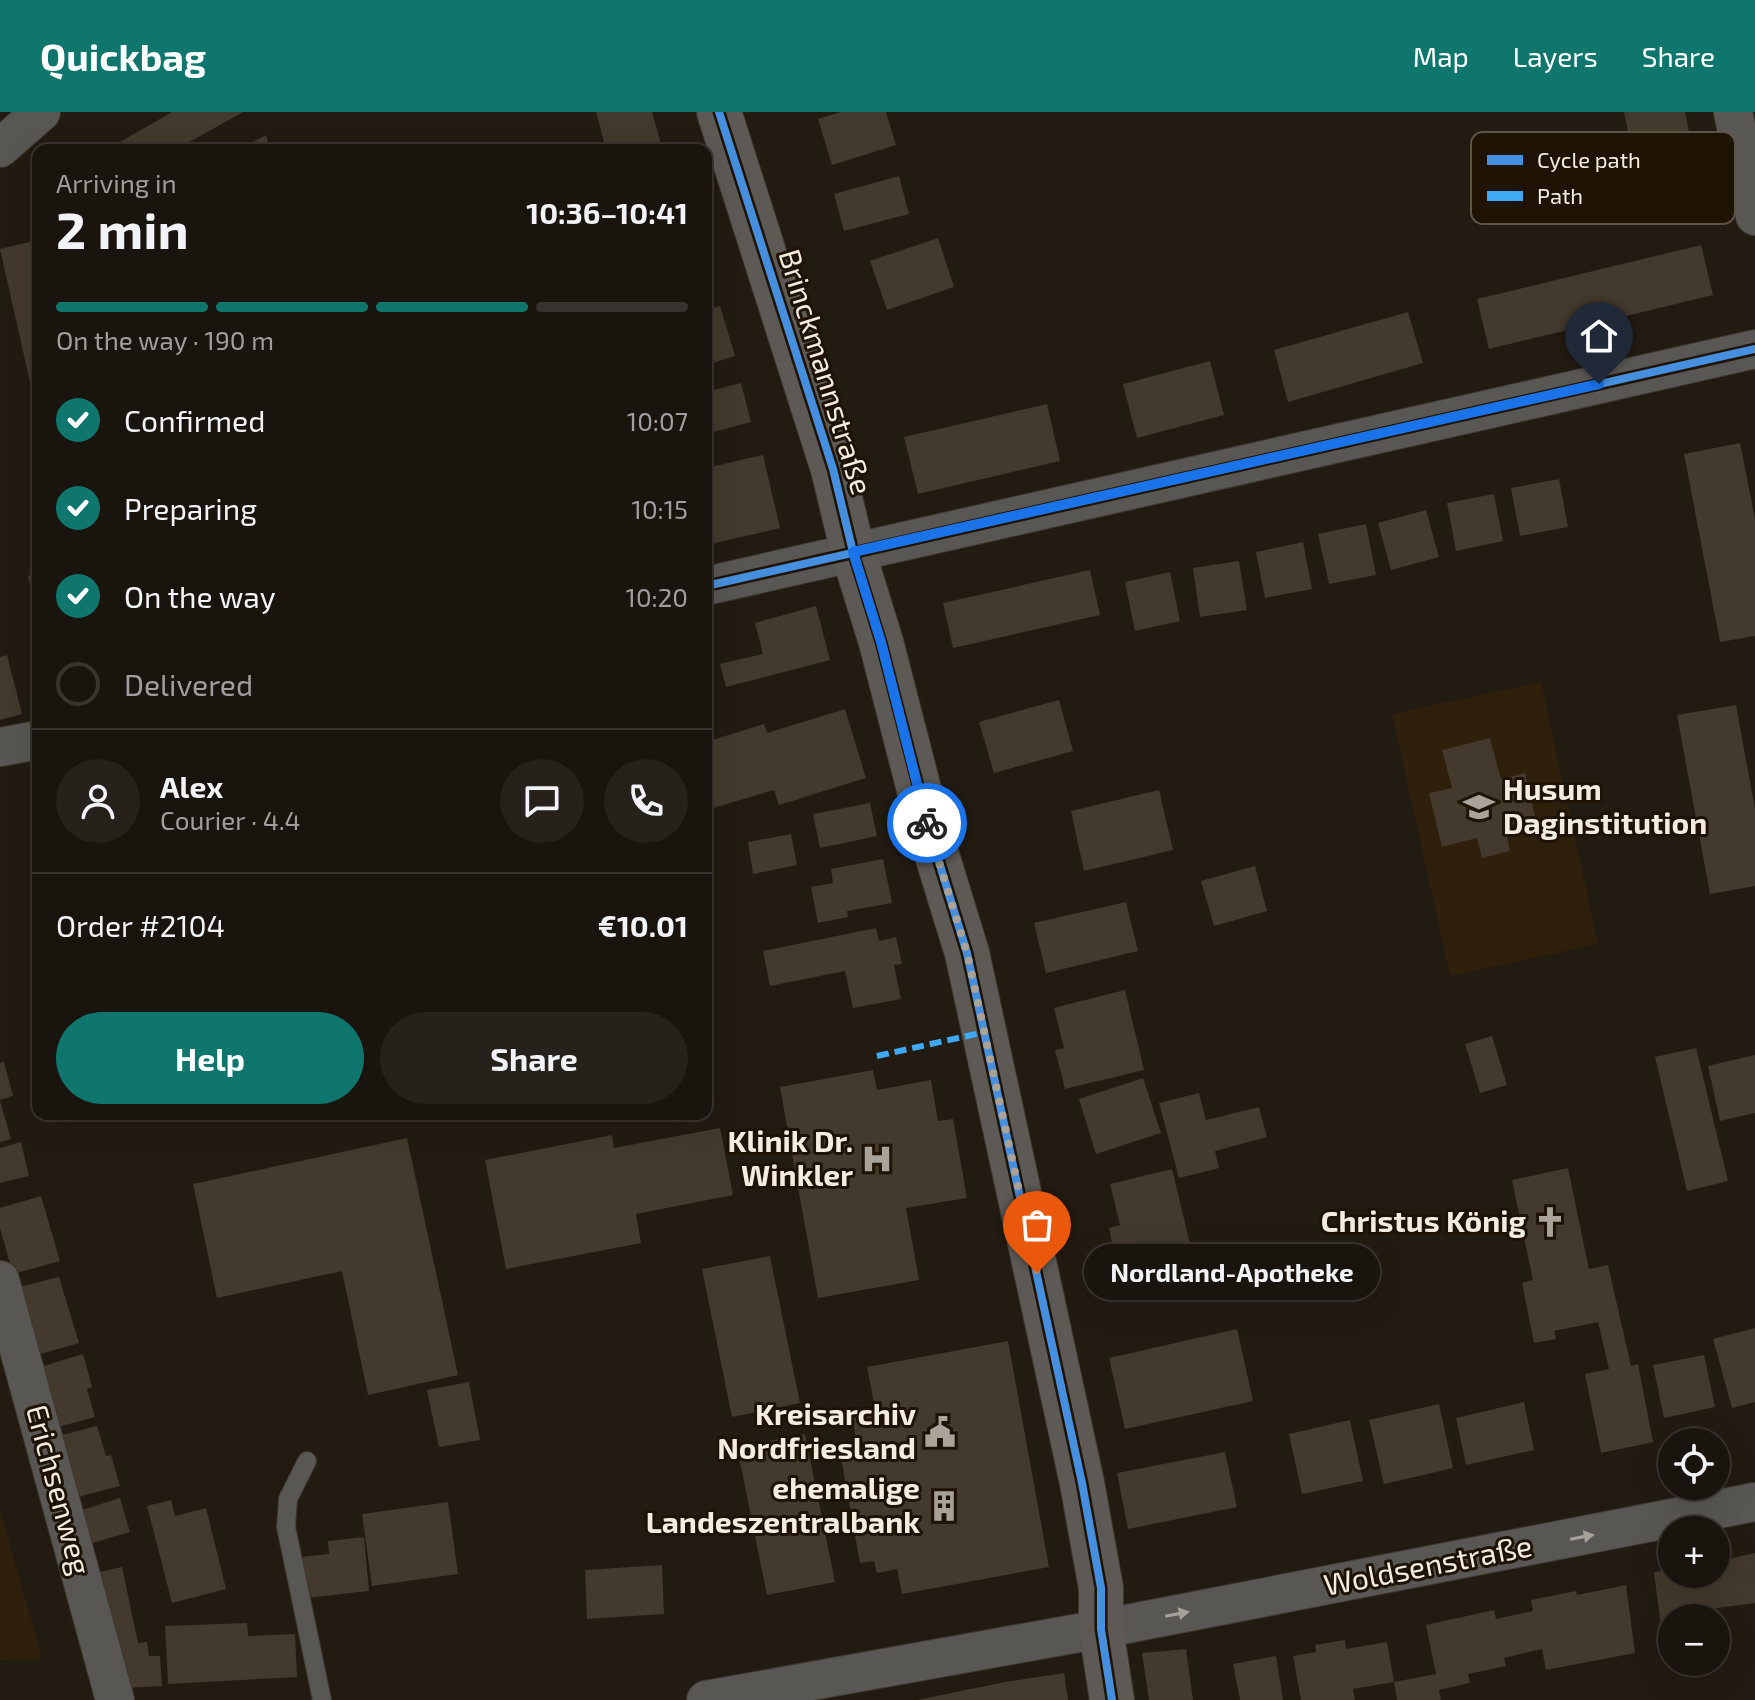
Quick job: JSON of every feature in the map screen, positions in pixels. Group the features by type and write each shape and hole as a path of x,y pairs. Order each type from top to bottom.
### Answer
{"main road":[{"name":"Brinckmannstraße","path":"719,112 833,469 853,552 881,642 931,836 971,972 1082,1483 1101,1588 1101,1629 1112,1700"}],"street":[{"path":"0,148 41,112"},
{"path":"1733,112 1755,216"},
{"path":"712,585 1755,349"},
{"path":"0,747 32,741"},
{"name":"Erichsenweg","path":"0,1280 115,1700"},
{"name":"Woldsenstraße","path":"706,1700 1101,1629 1755,1502"}],"lane":[{"path":"307,1461 288,1499 286,1527 322,1700"}],"shaded area":[{"path":"1541,682 1598,944 1450,976 1392,714"},
{"path":"0,1509 42,1659 0,1660"}],"building":[{"path":"172,112 243,112 186,144 120,142"},
{"path":"596,112 652,112 661,144 605,144"},
{"path":"841,112 886,112 896,145 832,165 818,119"},
{"path":"1624,112 1685,112 1689,132 1628,132"},
{"path":"266,135 268,144 249,144"},
{"path":"899,176 909,214 844,231 834,194"},
{"path":"938,238 954,287 887,310 870,261"},
{"path":"32,241 32,391 0,249"},
{"path":"1701,245 1713,295 1489,349 1477,299"},
{"path":"720,306 735,356 712,363 712,308"},
{"path":"1408,312 1423,363 1288,402 1274,350"},
{"path":"1210,361 1224,415 1137,438 1123,384"},
{"path":"741,383 751,422 712,432 712,390"},
{"path":"1047,404 1060,461 918,494 904,437"},
{"path":"1740,443 1755,519 1755,636 1720,642 1684,454"},
{"path":"763,455 780,528 712,544 712,467"},
{"path":"1559,479 1568,527 1520,536 1511,488"},
{"path":"1494,494 1503,541 1456,551 1447,503"},
{"path":"1426,510 1439,557 1391,570 1378,523"},
{"path":"1366,524 1376,575 1329,584 1318,534"},
{"path":"1303,542 1312,589 1265,598 1256,552"},
{"path":"1239,561 1247,610 1200,617 1193,568"},
{"path":"1090,570 1100,615 953,648 943,603"},
{"path":"1170,572 1180,621 1135,631 1125,582"},
{"path":"816,606 830,660 726,687 720,664 763,654 755,623"},
{"path":"7,655 22,714 0,720 0,657"},
{"path":"1059,700 1073,751 994,773 979,722"},
{"path":"1736,705 1755,809 1755,886 1710,894 1677,715"},
{"path":"845,709 866,778 779,805 774,790 712,808 712,740 764,724 767,733"},
{"path":"1490,738 1501,779 1525,773 1536,820 1505,827 1510,851 1482,858 1477,838 1442,847 1429,793 1452,788 1442,750"},
{"path":"1159,790 1173,850 1084,871 1071,811"},
{"path":"870,803 877,836 820,848 813,814"},
{"path":"791,834 797,865 753,874 748,842"},
{"path":"883,859 892,903 847,911 848,917 818,923 811,887 833,883 831,869"},
{"path":"1255,866 1267,911 1214,926 1201,881"},
{"path":"1126,902 1138,951 1046,973 1034,923"},
{"path":"876,928 879,941 896,937 902,964 894,965 901,999 853,1008 845,971 770,986 763,951"},
{"path":"1125,990 1144,1070 1065,1089 1055,1050 1064,1048 1054,1008"},
{"path":"1492,1036 1507,1085 1480,1093 1465,1044"},
{"path":"1696,1048 1728,1181 1687,1191 1655,1057"},
{"path":"1755,1055 1755,1113 1720,1121 1708,1066"},
{"path":"4,1062 13,1096 0,1100 0,1063"},
{"name":"Klinik Dr. Winkler","path":"873,1070 877,1090 931,1080 938,1121 953,1119 967,1198 906,1208 919,1280 818,1298 780,1087"},
{"path":"1143,1078 1161,1133 1096,1154 1079,1099"},
{"path":"1199,1093 1206,1120 1259,1107 1267,1137 1215,1151 1219,1168 1179,1178 1159,1103"},
{"path":"0,1101 11,1139 0,1142"},
{"path":"720,1128 733,1195 636,1214 641,1243 506,1269 485,1160 612,1135 614,1148"},
{"path":"407,1138 458,1375 368,1395 342,1271 217,1298 193,1184"},
{"path":"21,1142 29,1176 0,1183 0,1148"},
{"name":"Christus König","path":"1568,1168 1589,1269 1608,1265 1631,1366 1638,1364 1653,1442 1601,1453 1585,1374 1609,1369 1598,1322 1554,1331 1556,1339 1534,1343 1522,1283 1533,1280 1512,1180"},
{"path":"1172,1169 1193,1256 1141,1268 1137,1255 1116,1260 1109,1228 1120,1225 1110,1184"},
{"path":"41,1196 60,1261 13,1274 0,1228 0,1208"},
{"path":"770,1256 800,1403 732,1417 702,1269"},
{"path":"59,1277 79,1343 37,1355 19,1287"},
{"path":"1755,1328 1755,1402 1732,1408 1713,1339"},
{"path":"1237,1329 1253,1401 1125,1429 1109,1358"},
{"name":"ehemalige Landeszentralbank","path":"1008,1341 1049,1567 902,1594 897,1569 877,1573 874,1561 860,1563 840,1452 858,1449 852,1417 876,1413 867,1367"},
{"path":"83,1354 92,1387 87,1389 95,1417 55,1428 40,1367"},
{"path":"1704,1355 1715,1407 1664,1418 1653,1365"},
{"path":"469,1382 480,1440 439,1447 427,1390"},
{"path":"1524,1402 1534,1450 1466,1465 1456,1418"},
{"path":"1439,1404 1453,1468 1384,1484 1369,1420"},
{"path":"1350,1420 1363,1481 1302,1494 1289,1434"},
{"path":"97,1426 106,1456 111,1455 120,1486 74,1498 54,1437"},
{"path":"805,1434 835,1582 767,1595 737,1447"},
{"path":"1225,1452 1237,1507 1128,1529 1117,1473"},
{"path":"120,1498 130,1532 89,1544 79,1511"},
{"path":"171,1500 175,1516 206,1508 226,1589 172,1603 147,1506"},
{"path":"448,1502 458,1574 372,1586 362,1514"},
{"path":"364,1537 369,1591 305,1598 301,1557 329,1554 328,1541"},
{"path":"1755,1553 1755,1603 1730,1606 1658,1604 1654,1572 1658,1572 1658,1588 1730,1588 1730,1559"},
{"path":"662,1565 664,1614 587,1619 585,1570"},
{"path":"122,1567 138,1643 147,1642 149,1656 160,1656 162,1686 126,1688 90,1574"},
{"path":"1626,1585 1635,1653 1546,1670 1542,1649 1504,1658 1506,1666 1468,1674 1470,1683 1439,1690 1441,1700 1397,1700 1394,1682 1436,1674 1426,1625 1494,1610 1496,1619 1533,1611 1531,1600"},
{"path":"247,1623 248,1636 295,1634 297,1677 168,1684 165,1626"},
{"path":"1345,1640 1346,1649 1387,1642 1394,1682 1353,1689 1355,1700 1301,1700 1293,1656 1316,1652 1315,1645"},
{"path":"1186,1649 1193,1700 1149,1700 1142,1653"},
{"path":"1276,1656 1283,1700 1240,1700 1233,1664"},
{"path":"1064,1673 1068,1700 917,1700 1005,1682"}],"marked path":[{"path":"877,1056 985,1032"}],"cycle path":[{"path":"719,112 833,469 931,836 967,953 1082,1483 1101,1588 1101,1629 1112,1700"},
{"path":"712,585 1755,349"}],"way so far":[{"path":"927,823 967,953 1037,1273"}],"place":[{"name":"Husum Daginstitution","path":"1479,807"},
{"name":"Klinik Dr. Winkler","path":"877,1159"},
{"name":"Christus König","path":"1550,1222"},
{"name":"Nordland-Apotheke","path":"1037,1273"},
{"name":"Kreisarchiv Nordfriesland","path":"940,1432"},
{"name":"ehemalige Landeszentralbank","path":"944,1506"}],"route":[{"path":"927,823 881,642 853,552 1599,384"}]}
